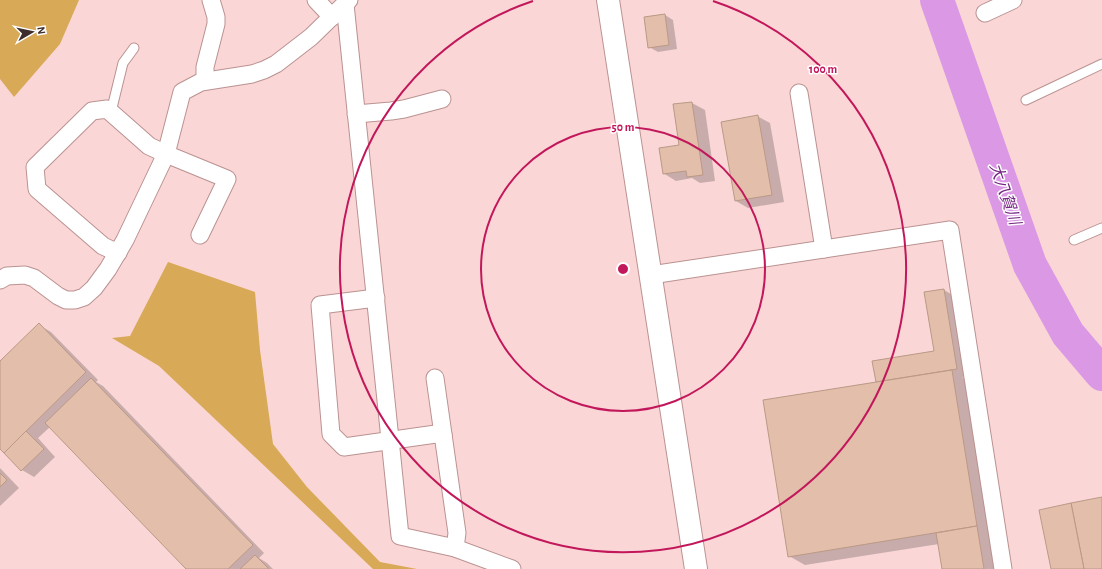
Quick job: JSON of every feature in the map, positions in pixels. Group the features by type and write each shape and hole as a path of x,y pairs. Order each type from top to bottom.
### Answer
{"street":[{"path":"205,81 205,63 216,24 216,17 211,0"},
{"path":"316,0 332,16"},
{"path":"608,0 696,569"},
{"path":"986,13 1013,0"},
{"path":"0,280 7,276 25,274 34,278 58,296 66,300 75,300 84,297 94,288 108,269 125,240 166,154 182,92 200,82 252,74 276,64 312,37 347,2"},
{"path":"347,2 356,114 400,536 455,548 512,569"},
{"path":"799,93 824,249"},
{"path":"356,114 404,109 442,99"},
{"path":"118,253 103,246 37,189 35,166 92,111 107,109 149,146 227,179 200,235"},
{"path":"650,275 950,230 1003,569"},
{"path":"376,298 320,305 331,434 344,447 436,434 443,435"},
{"path":"435,378 457,533 455,548"}],"lane":[{"path":"111,112 123,62 134,48"},
{"path":"1026,100 1102,64"},
{"path":"1074,240 1102,228"}],"shaded area":[{"path":"0,0 79,0 60,44 14,97 0,79"},
{"path":"168,262 255,292 260,350 273,444 307,487 380,562 417,569 373,569 159,366 112,338 130,336"}],"building":[{"path":"665,14 669,45 648,48 644,17"},
{"path":"692,102 703,175 687,177 686,171 663,174 659,148 679,145 673,104"},
{"path":"758,115 772,195 735,201 721,122"},
{"path":"944,289 957,369 876,382 872,361 934,351 924,292"},
{"path":"39,323 86,372 4,453 0,449 0,361"},
{"path":"952,370 977,526 788,557 763,400"},
{"path":"91,378 253,545 228,569 186,569 45,423"},
{"path":"26,431 44,449 21,471 4,453"},
{"path":"0,473 7,480 0,487"},
{"path":"1102,497 1102,569 1084,569 1071,503"},
{"path":"1071,503 1084,569 1051,569 1039,510"},
{"path":"977,526 984,569 942,569 936,533"},
{"path":"255,555 269,569 240,569"}],"waterway":[{"name":"大八賀川","path":"937,0 1030,265 1068,334 1102,374"}]}
